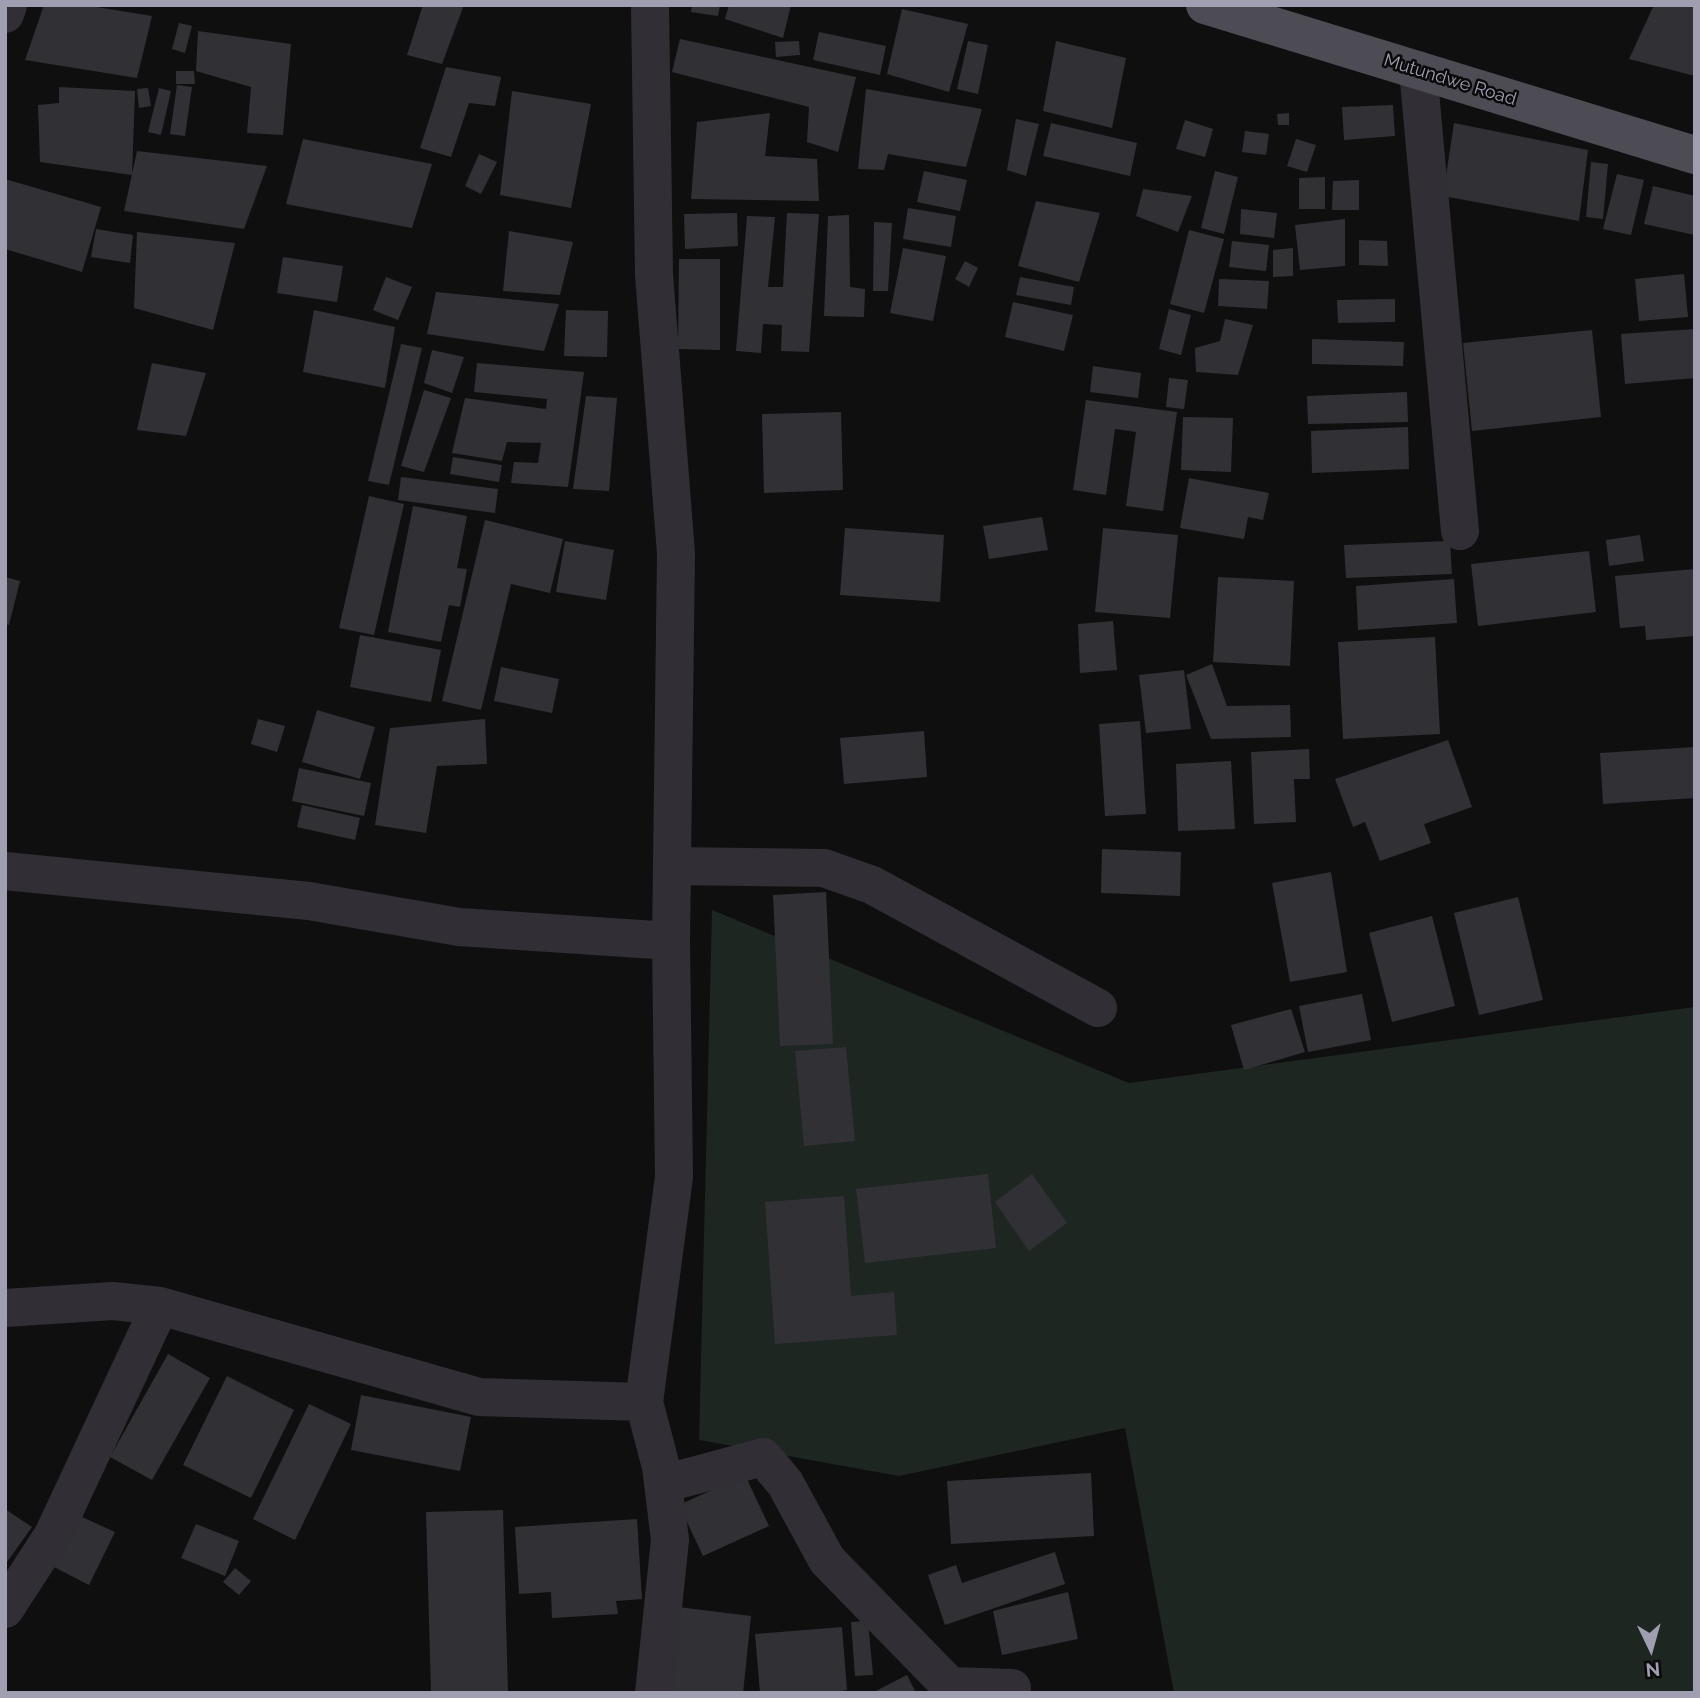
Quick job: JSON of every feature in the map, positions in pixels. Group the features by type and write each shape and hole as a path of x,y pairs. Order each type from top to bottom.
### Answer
{"main road":[{"name":"Mutundwe Road","path":"1205,5 1695,155"}],"street":[{"path":"5,14 8,5"},
{"path":"650,5 654,275 676,553 671,941 674,1177 644,1402 663,1483 670,1540 654,1693"},
{"path":"1418,70 1460,531"},
{"path":"672,866 824,869 872,885 1098,1008"},
{"path":"5,871 310,901 458,927 671,941"},
{"path":"5,1308 113,1301 160,1306 479,1397 644,1402"},
{"path":"5,1609 53,1535 160,1306"},
{"path":"663,1483 763,1457 785,1483 827,1560 950,1686 1012,1688"}],"shaded area":[{"path":"712,910 1129,1083 1695,1007 1695,1693 1174,1693 1125,1428 899,1476 699,1440"}],"building":[{"path":"44,5 84,5 152,16 137,78 25,60"},
{"path":"423,5 464,5 442,64 407,55"},
{"path":"692,5 720,5 718,16 691,12"},
{"path":"729,5 791,5 783,38 725,19"},
{"path":"1654,5 1695,5 1695,76 1629,59"},
{"path":"902,9 968,24 949,92 887,74"},
{"path":"179,23 192,26 185,53 172,49"},
{"path":"198,31 291,44 283,135 247,133 251,87 196,71"},
{"path":"819,32 886,46 880,75 813,60"},
{"path":"680,39 856,77 838,152 807,142 809,107 672,72"},
{"path":"799,41 800,55 776,57 775,42"},
{"path":"968,41 988,45 978,94 957,89"},
{"path":"1056,41 1126,58 1112,128 1043,111"},
{"path":"446,67 501,77 495,106 469,103 451,157 420,148"},
{"path":"176,71 194,71 195,84 176,84"},
{"path":"177,85 192,87 185,136 170,134"},
{"path":"59,87 135,91 132,175 40,162 38,105 59,103"},
{"path":"148,88 151,106 139,108 137,89"},
{"path":"159,88 171,91 161,135 148,132"},
{"path":"866,89 982,109 966,167 888,154 884,170 858,169"},
{"path":"512,91 591,104 571,208 500,195"},
{"path":"1393,105 1395,136 1344,140 1342,107"},
{"path":"770,113 765,156 817,159 819,201 691,199 697,122"},
{"path":"1289,113 1289,125 1278,125 1277,114"},
{"path":"1016,119 1039,124 1026,176 1007,170"},
{"path":"1185,120 1213,129 1205,157 1176,149"},
{"path":"1051,123 1137,143 1130,176 1043,156"},
{"path":"1454,123 1588,150 1579,221 1443,196"},
{"path":"1245,131 1269,134 1266,155 1242,152"},
{"path":"303,139 432,164 412,228 286,204"},
{"path":"1296,139 1316,145 1307,172 1287,166"},
{"path":"137,151 267,166 244,229 124,211"},
{"path":"479,154 497,162 481,194 465,186"},
{"path":"1591,162 1608,164 1603,219 1586,217"},
{"path":"924,171 967,180 960,211 917,202"},
{"path":"1215,171 1238,177 1224,234 1201,228"},
{"path":"1617,174 1644,180 1631,235 1603,229"},
{"path":"1325,177 1325,209 1299,209 1299,178"},
{"path":"5,179 101,207 82,272 5,249"},
{"path":"1359,180 1359,210 1332,210 1333,181"},
{"path":"1653,186 1695,196 1695,235 1644,224"},
{"path":"1143,189 1192,196 1178,232 1136,216"},
{"path":"1036,201 1100,213 1079,282 1018,266"},
{"path":"908,208 956,216 951,247 903,239"},
{"path":"1241,209 1277,213 1274,238 1240,234"},
{"path":"737,213 738,246 685,249 684,214"},
{"path":"787,213 819,214 809,352 781,351 782,325 763,324 761,353 736,351 747,216 775,217 768,287 783,287"},
{"path":"849,215 850,287 865,289 864,317 824,316 828,216"},
{"path":"1345,219 1345,266 1300,270 1295,225"},
{"path":"874,222 892,223 888,291 873,291"},
{"path":"96,229 133,235 130,263 91,257"},
{"path":"1189,230 1224,239 1204,313 1170,304"},
{"path":"509,231 573,242 560,295 503,291"},
{"path":"137,232 235,243 213,330 134,308"},
{"path":"1359,240 1387,241 1388,266 1359,265"},
{"path":"1232,241 1269,245 1266,271 1229,267"},
{"path":"903,248 946,256 933,321 890,313"},
{"path":"1293,248 1293,276 1273,277 1273,250"},
{"path":"283,257 343,266 337,302 277,293"},
{"path":"679,259 720,259 720,350 678,349"},
{"path":"965,261 978,268 969,287 955,279"},
{"path":"1684,274 1688,317 1639,321 1635,279"},
{"path":"386,277 412,287 398,320 373,310"},
{"path":"1020,277 1074,287 1071,305 1016,295"},
{"path":"1219,279 1269,281 1267,309 1218,306"},
{"path":"436,292 559,304 544,351 427,334"},
{"path":"1395,299 1395,322 1338,323 1337,300"},
{"path":"1013,302 1073,315 1064,351 1005,337"},
{"path":"1169,309 1191,315 1181,355 1159,349"},
{"path":"314,310 395,327 385,388 303,372"},
{"path":"566,310 608,311 607,357 564,356"},
{"path":"1225,319 1253,325 1238,375 1196,372 1195,348 1220,341"},
{"path":"1695,329 1695,378 1625,384 1621,334"},
{"path":"1592,330 1601,417 1472,431 1463,343"},
{"path":"1312,339 1404,342 1403,366 1312,364"},
{"path":"401,344 422,348 389,485 368,481"},
{"path":"432,350 464,357 452,393 424,383"},
{"path":"152,363 206,373 186,436 137,430"},
{"path":"477,363 584,372 568,487 511,483 514,462 538,463 541,443 507,442 502,461 452,453 465,398 546,409 547,399 474,392"},
{"path":"1093,366 1141,373 1138,398 1090,392"},
{"path":"1169,378 1188,380 1184,409 1166,407"},
{"path":"424,390 451,398 424,472 401,466"},
{"path":"1407,392 1408,422 1308,424 1307,396"},
{"path":"586,396 617,398 609,491 573,489"},
{"path":"1086,400 1177,412 1163,511 1126,506 1136,432 1115,429 1106,495 1073,490"},
{"path":"841,412 843,490 764,493 762,414"},
{"path":"1183,417 1233,418 1231,472 1181,470"},
{"path":"1408,427 1409,469 1312,473 1311,431"},
{"path":"453,457 502,465 499,482 450,474"},
{"path":"401,477 498,489 495,513 398,500"},
{"path":"1189,478 1269,493 1263,520 1248,517 1244,539 1180,528"},
{"path":"369,496 404,504 374,635 339,628"},
{"path":"413,506 467,516 457,568 467,569 460,607 449,605 441,642 388,632"},
{"path":"1042,517 1048,550 989,559 983,526"},
{"path":"485,520 563,539 550,593 511,584 481,710 442,701"},
{"path":"845,528 944,535 940,602 840,595"},
{"path":"1103,528 1178,535 1170,618 1095,612"},
{"path":"1640,535 1644,561 1609,566 1606,540"},
{"path":"565,541 614,550 606,600 556,592"},
{"path":"1450,541 1452,574 1346,578 1344,545"},
{"path":"1589,551 1596,612 1478,626 1471,564"},
{"path":"1695,569 1695,636 1646,640 1645,626 1620,628 1615,576"},
{"path":"5,577 20,581 9,625 5,624"},
{"path":"1218,577 1294,581 1290,666 1213,662"},
{"path":"1454,579 1457,623 1358,630 1356,586"},
{"path":"1113,621 1117,670 1080,673 1078,624"},
{"path":"360,635 441,650 431,702 350,687"},
{"path":"1435,637 1440,734 1343,739 1338,642"},
{"path":"1212,664 1227,706 1290,705 1291,737 1211,739 1186,675"},
{"path":"501,667 559,679 552,713 494,701"},
{"path":"1184,670 1191,729 1146,733 1139,675"},
{"path":"317,710 375,727 360,779 302,762"},
{"path":"258,719 285,726 277,752 251,744"},
{"path":"485,719 487,764 437,766 426,833 375,825 390,728"},
{"path":"1140,721 1146,814 1105,816 1099,724"},
{"path":"924,731 927,777 844,784 840,738"},
{"path":"1448,740 1472,807 1424,824 1431,843 1380,861 1365,822 1353,827 1335,779"},
{"path":"1695,747 1695,798 1603,804 1600,753"},
{"path":"1309,749 1310,779 1294,779 1296,822 1254,824 1251,752"},
{"path":"1231,761 1235,829 1178,831 1176,764"},
{"path":"299,768 371,783 364,816 292,801"},
{"path":"302,805 360,818 355,840 297,827"},
{"path":"1102,849 1181,852 1180,896 1101,893"},
{"path":"1331,872 1347,972 1290,982 1272,883"},
{"path":"826,892 833,1044 780,1046 773,895"},
{"path":"1518,897 1543,1000 1479,1015 1454,913"},
{"path":"1432,916 1455,1006 1392,1022 1369,933"},
{"path":"1362,994 1371,1040 1308,1052 1299,1006"},
{"path":"1291,1009 1305,1052 1244,1070 1231,1025"},
{"path":"846,1047 855,1141 804,1146 795,1051"},
{"path":"988,1174 996,1248 865,1263 856,1189"},
{"path":"1032,1174 1067,1223 1029,1251 995,1202"},
{"path":"844,1196 851,1296 894,1292 897,1335 775,1344 765,1202"},
{"path":"168,1354 210,1378 152,1480 110,1457"},
{"path":"227,1376 294,1410 251,1498 183,1465"},
{"path":"361,1395 471,1417 460,1471 351,1450"},
{"path":"309,1404 351,1424 295,1540 253,1519"},
{"path":"1091,1473 1094,1536 951,1544 947,1481"},
{"path":"745,1475 769,1526 703,1556 679,1505"},
{"path":"5,1509 32,1527 5,1565"},
{"path":"503,1510 508,1693 431,1693 426,1512"},
{"path":"80,1516 115,1532 89,1585 54,1567"},
{"path":"637,1519 642,1599 616,1601 618,1614 552,1618 551,1592 519,1594 515,1527"},
{"path":"196,1524 239,1541 225,1576 181,1558"},
{"path":"1055,1552 1065,1584 945,1625 928,1575 956,1565 962,1583"},
{"path":"235,1568 251,1581 239,1595 223,1582"},
{"path":"1068,1592 1078,1639 1002,1655 993,1611"},
{"path":"678,1607 751,1616 743,1693 667,1693"},
{"path":"868,1621 873,1675 855,1676 851,1622"},
{"path":"842,1627 847,1690 826,1693 760,1693 755,1634"},
{"path":"907,1675 916,1693 872,1693"}]}
